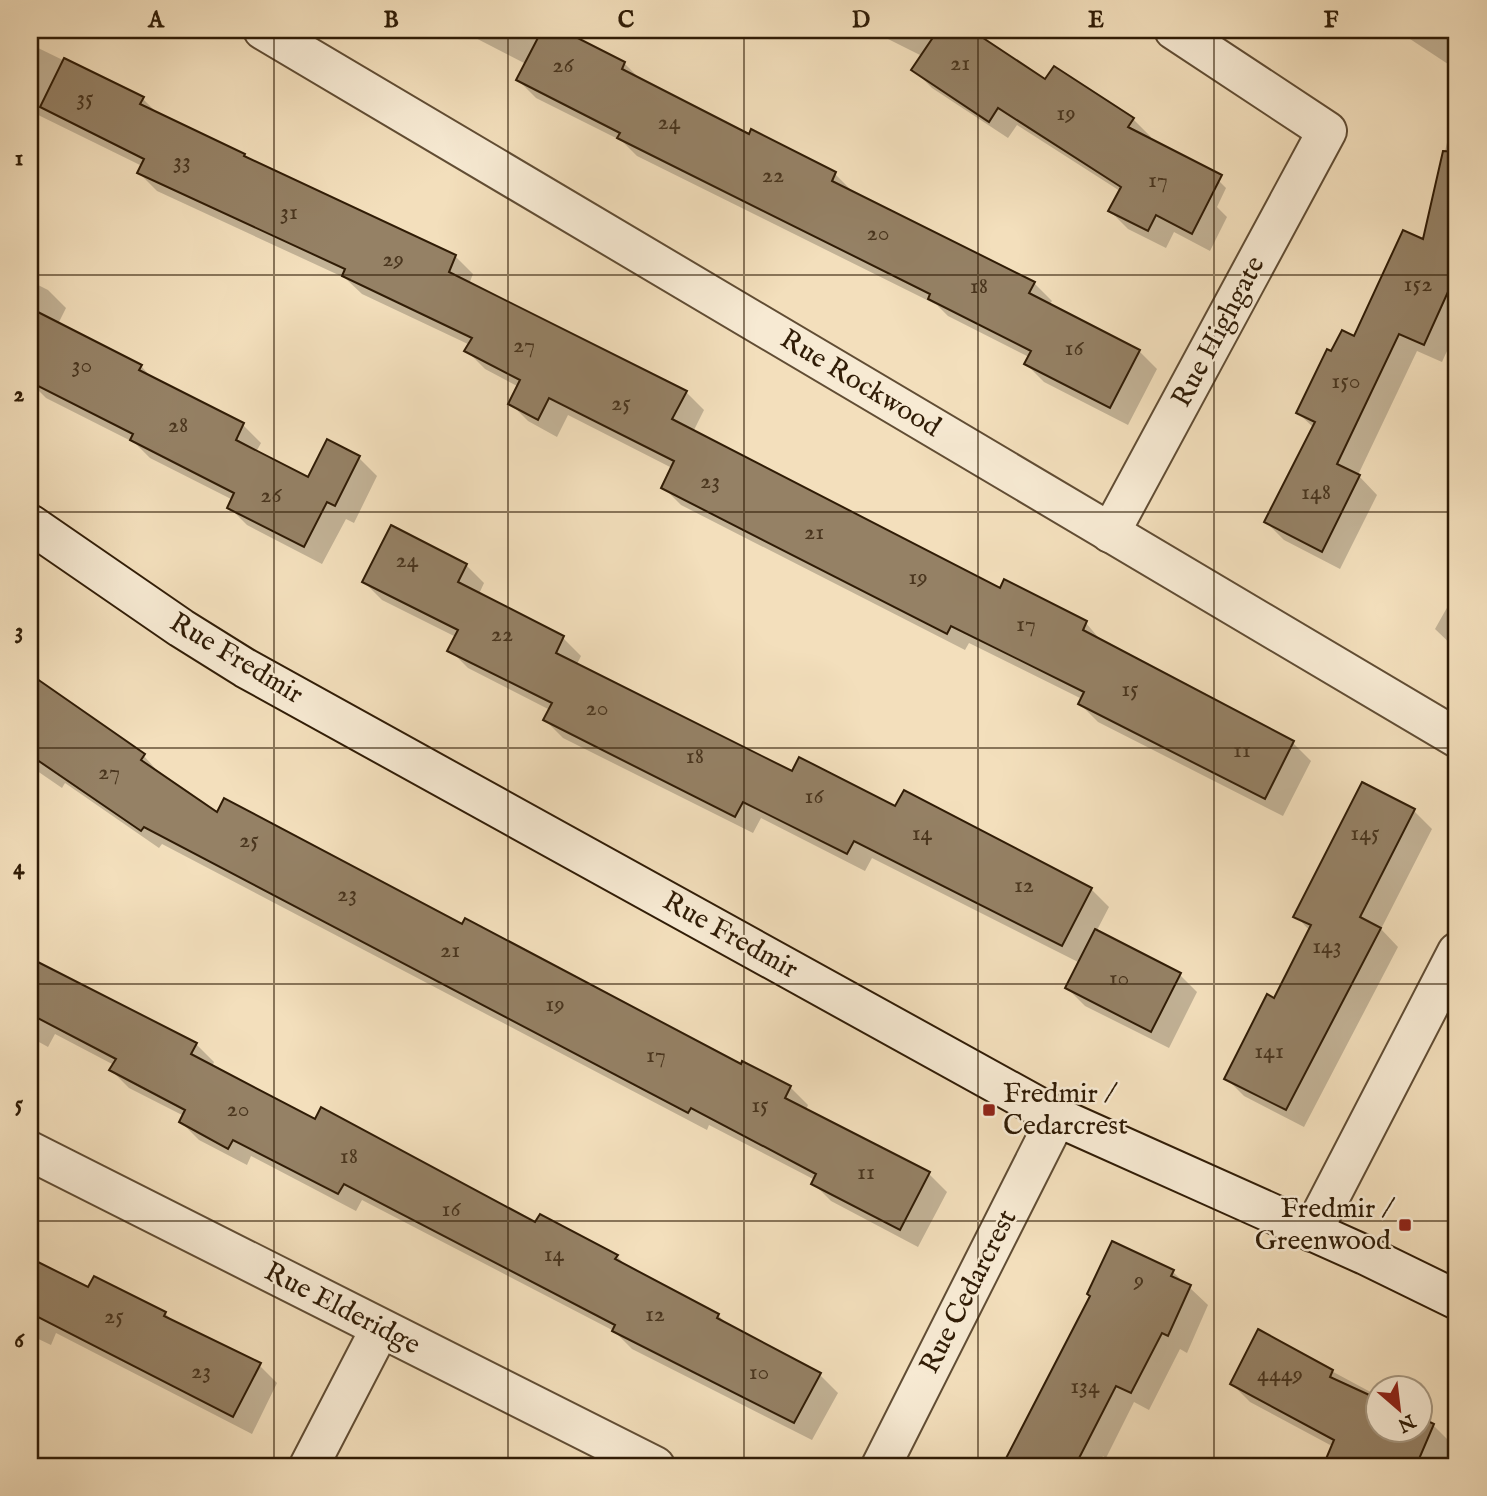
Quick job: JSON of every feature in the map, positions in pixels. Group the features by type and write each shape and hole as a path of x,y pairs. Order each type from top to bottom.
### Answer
{"street":[{"name":"Rue Rockwood","path":"263,30 1457,738"},
{"name":"Rue Highgate","path":"1110,533 1327,131 1174,30"},
{"name":"Rue Fredmir","path":"30,524 181,628 245,668 1057,1117 1457,1300"},
{"path":"1312,1232 1457,953"},
{"name":"Rue Cedarcrest","path":"881,1466 1057,1117"},
{"name":"Rue Elderidge","path":"30,1151 655,1466"},
{"path":"309,1466 380,1329"}],"building":[{"path":"542,30 562,30 625,62 622,69 749,134 751,129 836,172 832,181 1035,282 1029,293 1140,350 1110,408 1024,364 1031,351 928,299 930,294 617,138 620,133 516,80"},
{"path":"938,30 971,30 1045,79 1054,66 1134,118 1128,127 1222,175 1192,234 1156,215 1148,231 1108,211 1121,187 998,108 989,122 911,70"},
{"path":"64,58 144,97 140,104 456,255 449,272 687,391 672,419 1000,588 1004,579 1087,621 1083,630 1294,741 1265,799 1078,704 1084,692 951,626 947,634 661,488 674,461 549,398 538,420 508,404 520,380 464,351 472,338 342,276 345,269 137,173 144,159 40,107"},
{"path":"1443,151 1457,152 1457,272 1424,345 1399,334 1337,464 1360,475 1322,552 1264,522 1315,422 1296,413 1327,349 1331,351 1342,330 1354,336 1403,230 1423,239"},
{"path":"30,308 142,365 139,370 244,423 236,440 308,477 327,439 360,456 335,506 327,502 304,547 227,508 234,493 130,440 133,434 30,382"},
{"path":"391,525 467,564 458,582 564,636 556,653 792,771 799,757 895,806 904,790 1092,888 1062,946 854,841 847,854 743,802 735,817 543,720 552,703 447,651 458,630 362,582"},
{"path":"30,674 145,754 141,760 217,812 224,798 462,924 465,918 741,1064 742,1061 791,1086 785,1098 930,1172 900,1230 811,1184 816,1174 691,1108 688,1113 144,827 141,831 30,755"},
{"path":"1362,782 1415,809 1360,917 1381,928 1286,1110 1224,1079 1267,994 1274,998 1311,925 1293,917"},
{"path":"1095,929 1181,973 1151,1032 1065,988"},
{"path":"30,958 197,1043 191,1054 315,1119 321,1107 535,1222 540,1214 618,1255 615,1259 719,1314 717,1318 821,1373 794,1423 612,1331 615,1325 344,1184 338,1194 233,1140 228,1149 179,1122 185,1110 109,1070 116,1059 30,1014"},
{"path":"1112,1241 1174,1270 1171,1276 1191,1285 1168,1336 1162,1333 1131,1393 1116,1386 1075,1466 1002,1466 1090,1296 1087,1294"},
{"path":"30,1258 88,1287 94,1276 166,1312 164,1316 261,1363 233,1417 30,1313"},
{"path":"1258,1329 1333,1370 1330,1377 1364,1393 1364,1444 1425,1444 1416,1466 1323,1466 1334,1440 1230,1384"}],"place":[{"name":"Fredmir / Cedarcrest","path":"989,1110"},
{"name":"Fredmir / Greenwood","path":"1405,1225"}]}
